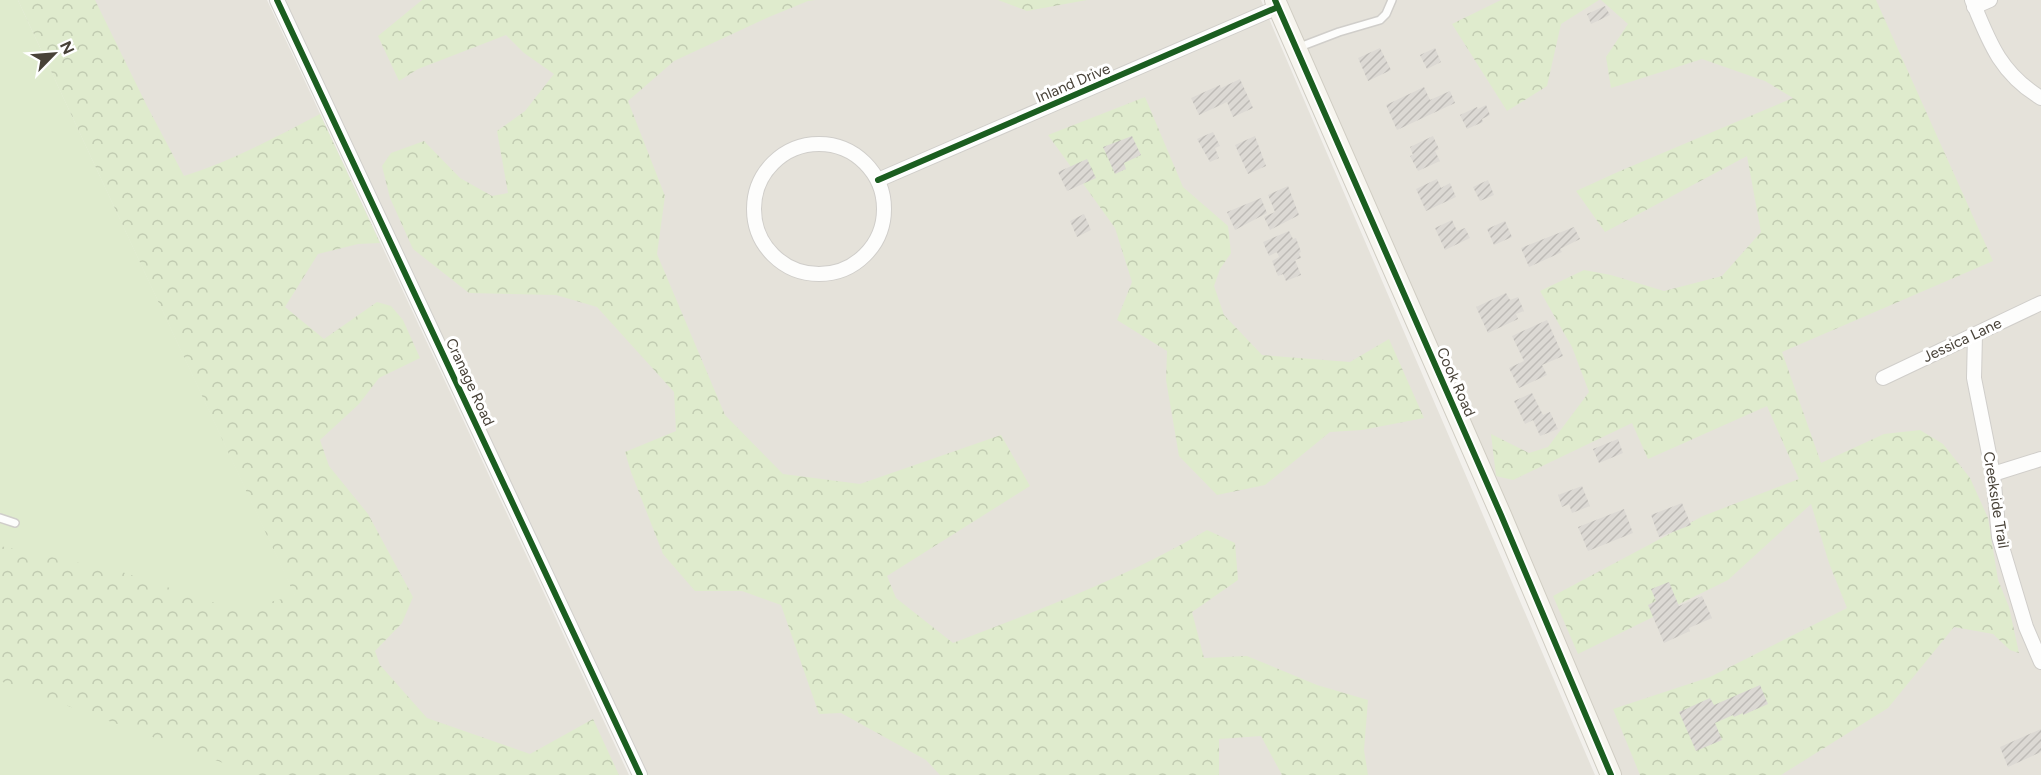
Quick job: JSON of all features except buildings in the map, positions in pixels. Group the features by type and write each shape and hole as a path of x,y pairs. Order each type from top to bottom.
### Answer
{"street":[{"name":"Cranage Road","path":"277,0 640,775"},
{"path":"1990,0 1973,3 1989,42 2010,74 2025,88 2041,98"},
{"name":"Cook Road","path":"1276,4 1501,515 1611,775"},
{"name":"Inland Drive","path":"878,180 1276,4"},
{"path":"807,144 830,144 846,149 865,162 878,180 884,201 883,224 865,255 847,268 834,272 811,274 789,267 765,245 756,224 754,209 757,187 763,175 778,158 807,144"},
{"name":"Jessica Lane","path":"1883,378 2041,303"},
{"name":"Creekside Trail","path":"1975,334 1974,378 1993,474 1999,537 2026,627 2041,662"},
{"path":"1993,474 2041,459"}],"lane":[{"path":"1296,48 1380,20 1386,15 1392,0"},
{"path":"0,518 15,523"}],"shaded area":[{"path":"18,0 267,0 629,775 379,775"},
{"path":"280,0 1261,0 1595,775 644,775"},
{"path":"1282,0 2041,0 2041,775 1619,775"}],"green space":[{"path":"0,0 18,0 379,775 0,775"},
{"path":"18,0 95,0 184,176 237,156 320,114 380,243 358,244 318,254 285,307 324,339 377,302 391,306 403,320 420,358 379,378 359,404 320,440 329,466 368,514 413,597 402,623 375,651 380,665 427,718 530,754 593,719 619,775 256,775 0,681 0,546 122,572 236,610 295,596"},
{"path":"422,0 815,0 769,17 674,61 628,101 665,196 657,254 725,415 783,474 860,484 1001,435 1030,486 887,576 896,598 953,643 1115,578 1207,530 1235,543 1238,580 1192,612 1204,658 1247,656 1317,685 1368,700 1364,750 1368,775 1282,775 1261,736 1219,739 1219,775 940,775 926,760 841,713 819,714 781,605 742,591 695,591 663,554 625,452 676,431 674,392 597,307 556,295 469,293 413,249 390,198 382,166 391,153 424,141 460,178 492,196 508,193 497,131 525,111 554,74 524,53 506,35 418,69 399,81 378,36"},
{"path":"998,0 1087,0 1027,11"},
{"path":"1501,0 1599,0 1561,24 1547,86 1507,111 1452,24"},
{"path":"1601,0 1876,0 1993,261 1782,352 1821,463 1884,434 1920,430 1943,444 1970,478 1988,518 1998,580 2009,607 2019,653 2010,650 1993,634 1954,627 1888,708 1781,775 1640,775 1613,709 1710,677 1847,608 1829,563 1811,504 1728,580 1578,654 1553,596 1703,516 1799,479 1767,406 1648,459 1632,423 1513,480 1496,476 1491,434 1529,453 1548,447 1589,392 1572,347 1540,291 1584,270 1611,275 1664,291 1722,276 1761,232 1747,156 1605,232 1576,191 1793,98 1765,81 1702,59 1611,88 1606,57 1628,24"},
{"path":"1145,97 1183,187 1228,226 1231,253 1220,269 1214,286 1224,315 1262,355 1350,362 1389,339 1424,418 1362,430 1330,432 1265,485 1217,495 1179,456 1166,380 1167,351 1117,320 1132,282 1115,228 1048,135"}],"cycle path":[{"path":"277,0 640,775"},
{"path":"1275,0 1501,515 1611,775"},
{"path":"878,180 1278,7"}]}
